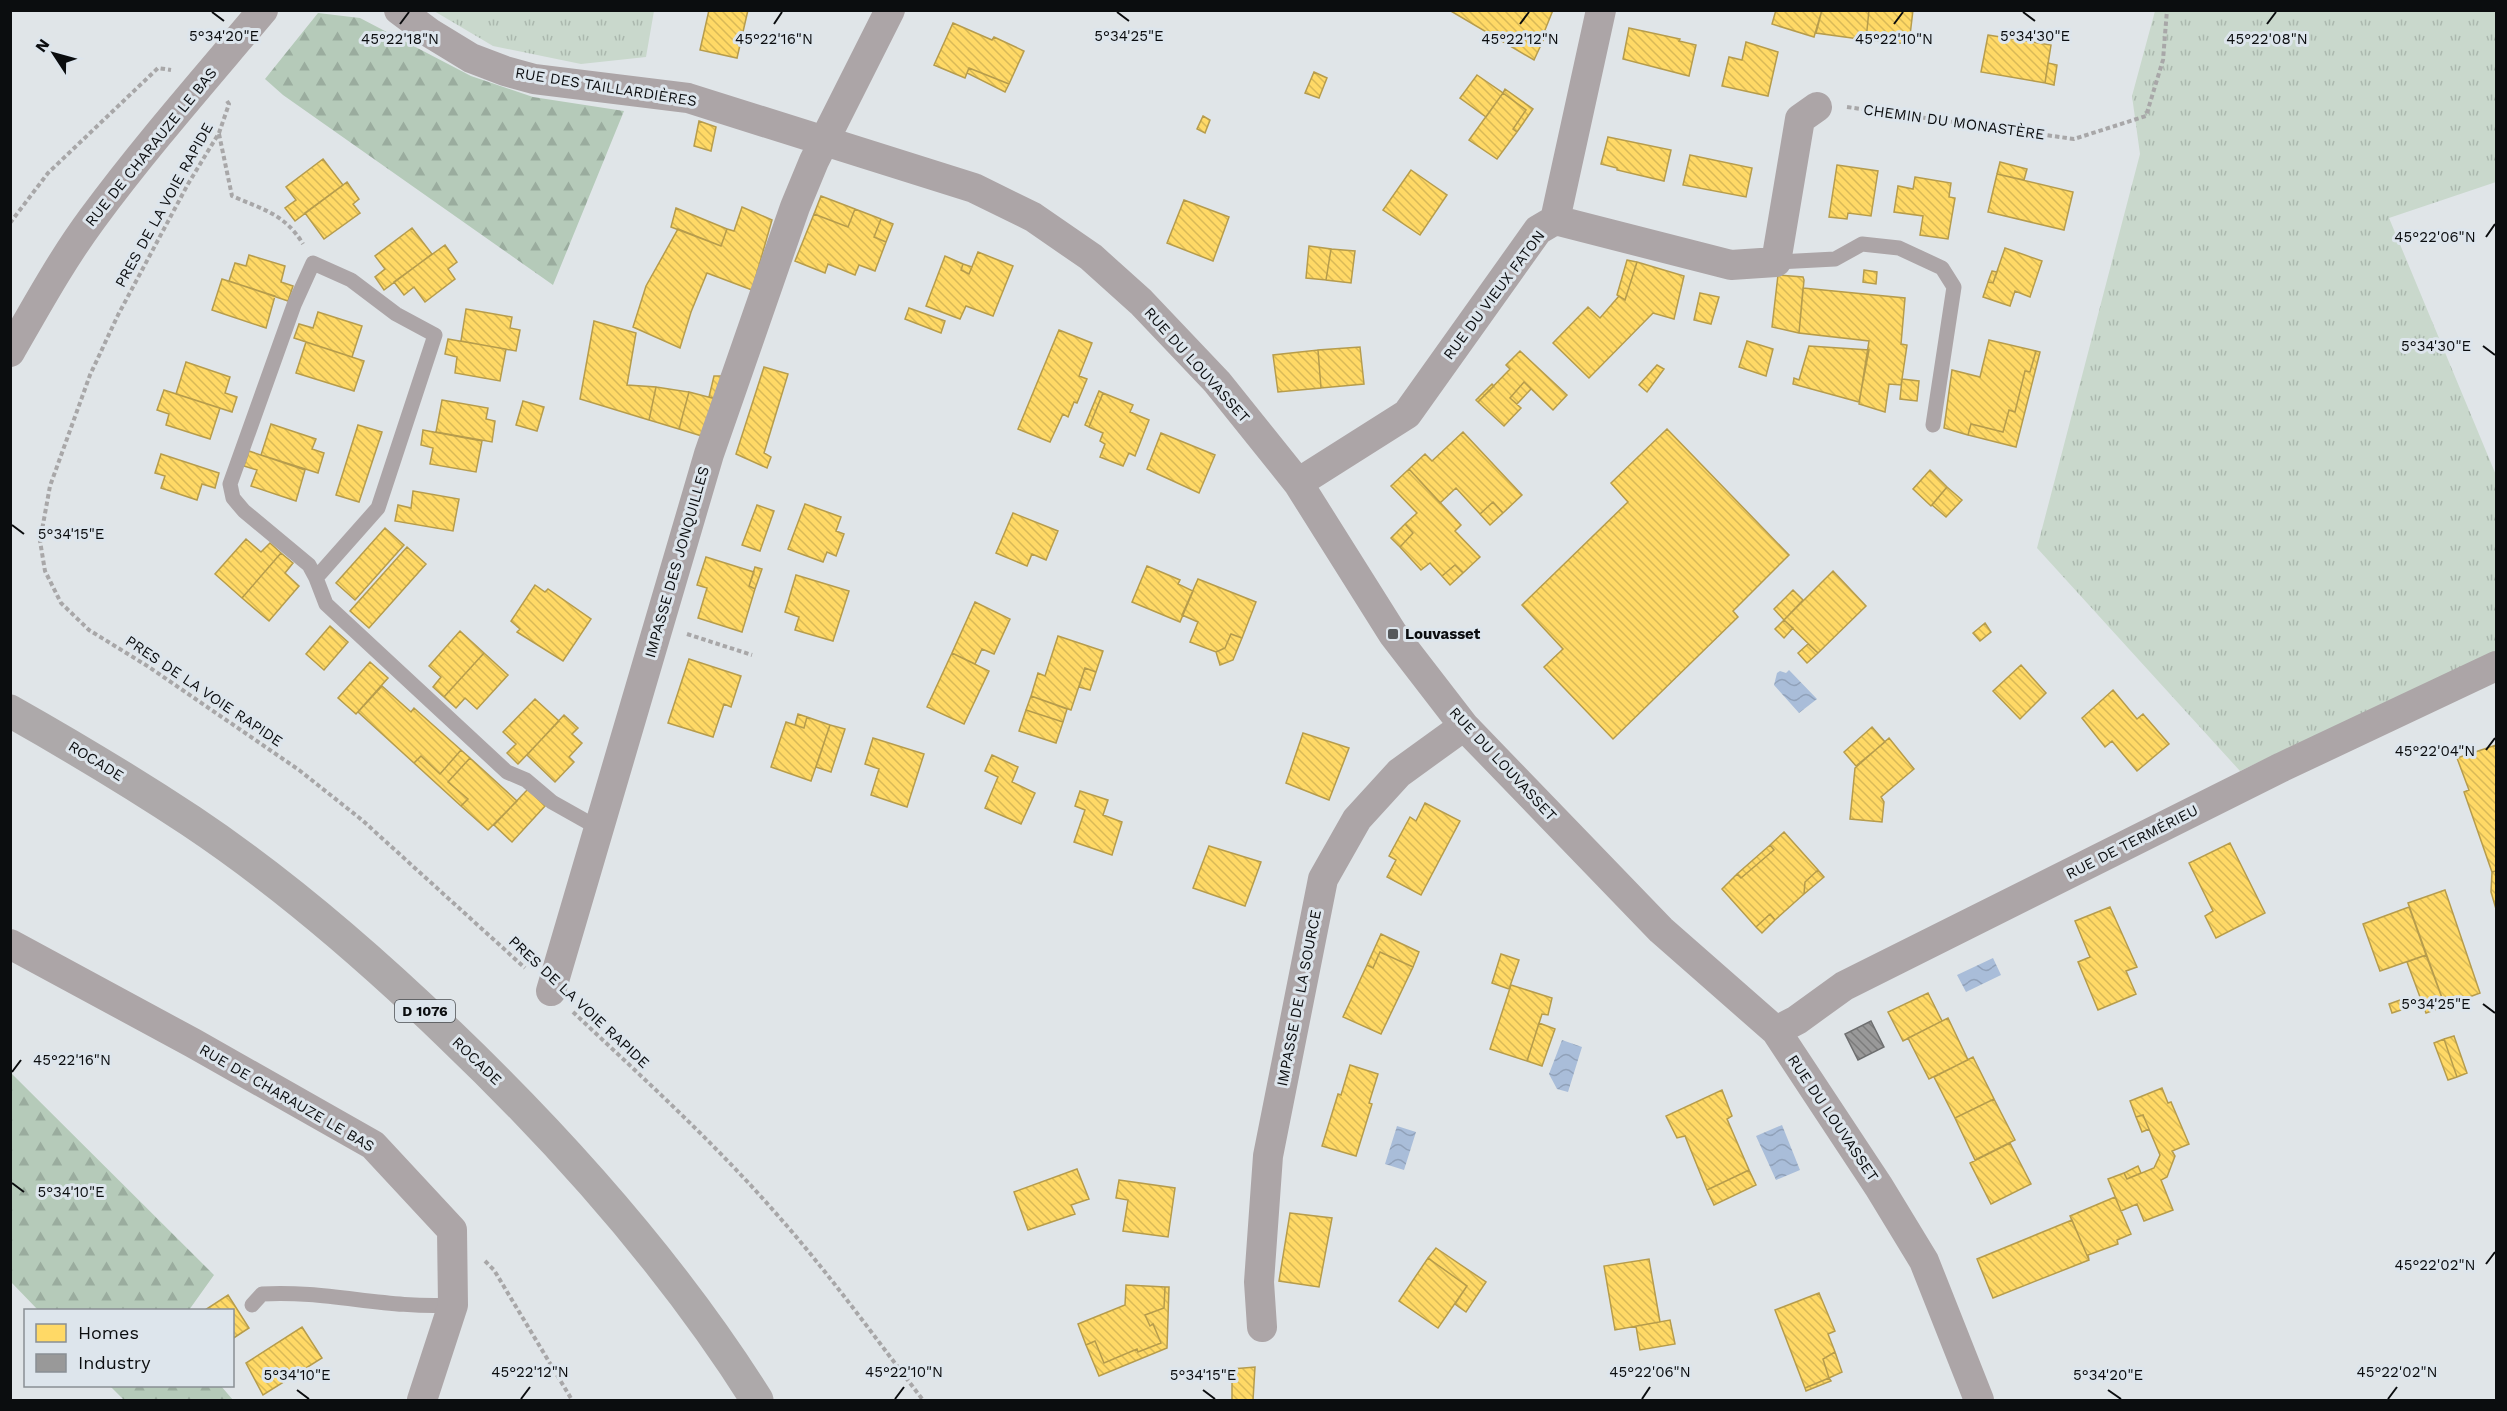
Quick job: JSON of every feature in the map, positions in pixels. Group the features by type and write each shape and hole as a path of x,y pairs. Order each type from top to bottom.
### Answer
{"main road":[{"name":"ROCADE","path":"10,711 86,754 193,822 304,905 395,982 500,1083 592,1180 667,1272 757,1401"}],"street":[{"name":"RUE DE CHARAUZE LE BAS","path":"10,352 51,279 90,221 145,150 263,10"},
{"name":"RUE DES TAILLARDIÈRES","path":"399,10 430,33 471,58 534,80 688,98 824,140"},
{"name":"IMPASSE DES JONQUILLES","path":"551,991 709,454 795,207 824,140 890,10"},
{"name":"RUE DU VIEUX FATON","path":"1298,483 1407,414 1538,230 1554,220 1601,10"},
{"path":"1554,220 1731,266 1776,262 1800,119 1817,107"},
{"name":"RUE DU LOUVASSET","path":"824,140 974,188 1033,217 1091,257 1141,302 1217,382 1298,483 1394,634 1464,726 1661,930 1776,1031 1879,1186 1924,1261 1979,1401"},
{"name":"RUE DE TERMÉRIEU","path":"1776,1031 1797,1020 1854,981 2282,767 2496,666"},
{"name":"IMPASSE DE LA SOURCE","path":"1262,1328 1259,1282 1268,1156 1323,879 1357,819 1399,773 1464,726"},
{"name":"RUE DE CHARAUZE LE BAS","path":"10,944 193,1043 373,1145 452,1230 453,1305 422,1401"}],"lane":[{"path":"1776,262 1835,258 1863,244 1899,248 1942,268 1954,287 1933,425"},
{"path":"316,578 378,508 435,335 396,314 351,280 313,263 294,305 230,484 233,498 244,511 309,565 326,604 507,772 526,780 552,802 600,829"},
{"path":"252,1305 262,1294 289,1292 418,1307 453,1305"}],"path":[{"name":"CHEMIN DU MONASTÈRE","path":"1817,107 1839,106 2074,140 2146,116 2163,60 2167,10"},
{"path":"10,223 48,173 158,68 206,77"},
{"name":"PRES DE LA VOIE RAPIDE","path":"206,77 229,104 219,133 188,184 118,315 90,375 50,486 40,541 45,571 61,603 89,630 149,667 299,770 362,820 551,991 677,1110 778,1216 830,1277 923,1401"},
{"path":"219,133 232,196 278,215 296,232 313,263"},
{"path":"658,625 752,655"},
{"path":"494,1270 572,1401"}],"green space":[{"path":"434,11 654,11 646,57 581,64 493,46"},
{"path":"2155,11 2496,11 2496,182 2389,218 2496,475 2496,651 2240,771 2037,548 2140,154 2132,96"},
{"path":"318,13 360,18 471,76 533,97 624,111 553,285 283,95 265,79"},
{"path":"10,1072 214,1275 190,1309 37,1309 11,1282"},
{"path":"111,1387 222,1387 233,1400 124,1400"}],"water":[{"path":"1789,670 1817,699 1799,713 1774,685 1777,673 1780,671 1786,673"},
{"path":"1993,958 2001,975 1966,992 1957,975"},
{"path":"1562,1040 1582,1047 1568,1092 1557,1089 1549,1074"},
{"path":"1782,1125 1800,1170 1776,1180 1756,1136"},
{"path":"1397,1126 1416,1132 1404,1170 1385,1164"}],"building: Homes":[{"path":"709,10 748,10 737,58 700,50"},
{"path":"1449,10 1553,10 1545,30 1547,32 1534,60"},
{"path":"1776,10 1822,10 1814,37 1772,24"},
{"path":"1822,10 1869,10 1866,40 1816,33"},
{"path":"1869,10 1913,10 1909,44 1866,40"},
{"path":"953,23 992,40 994,37 1024,51 1009,84 969,68 965,78 934,65"},
{"path":"1629,28 1680,39 1679,41 1696,45 1689,76 1623,59"},
{"path":"1988,35 2051,45 2045,83 1981,72"},
{"path":"1746,42 1778,52 1768,96 1722,86 1729,57 1742,60"},
{"path":"2048,63 2057,65 2054,85 2045,83"},
{"path":"969,68 1009,84 1005,92 967,73"},
{"path":"1314,72 1327,78 1319,98 1305,93"},
{"path":"1477,75 1503,93 1486,117 1460,98"},
{"path":"1505,89 1533,109 1517,132 1513,129 1526,110 1503,93"},
{"path":"1503,93 1526,110 1513,129 1517,132 1497,159 1469,140"},
{"path":"1203,116 1210,120 1205,133 1197,129"},
{"path":"699,121 716,127 711,151 694,146"},
{"path":"1608,137 1671,150 1664,181 1601,164"},
{"path":"1690,155 1752,168 1746,197 1683,185"},
{"path":"323,159 343,185 295,221 285,208 296,200 286,187"},
{"path":"2000,162 2027,169 2024,180 1997,174"},
{"path":"1837,165 1878,171 1871,216 1848,213 1847,219 1829,217"},
{"path":"1411,170 1447,195 1420,235 1383,210"},
{"path":"1997,174 2073,192 2064,230 1988,212"},
{"path":"1915,177 1951,183 1949,197 1955,198 1948,239 1920,235 1923,216 1894,212 1898,186 1913,189"},
{"path":"347,182 359,199 353,204 360,213 324,239 305,213"},
{"path":"821,196 855,209 848,227 814,214"},
{"path":"1184,200 1229,217 1213,261 1167,243"},
{"path":"742,207 772,220 752,290 707,273 691,312 680,348 633,327 646,286 678,229 721,246 727,229 734,231"},
{"path":"676,208 727,229 721,246 671,227"},
{"path":"855,209 881,219 874,237 886,242 875,271 859,265 855,275 828,264 825,273 795,261 814,214 848,227"},
{"path":"881,219 893,224 886,242 874,237"},
{"path":"412,228 432,254 384,290 375,277 385,269 375,256"},
{"path":"445,245 457,262 448,269 455,279 425,302 414,287 404,295 394,282"},
{"path":"1309,246 1331,249 1326,280 1306,278"},
{"path":"2005,248 2042,261 2030,297 2015,291 2010,306 1983,297 1988,282 1993,283"},
{"path":"1331,249 1355,251 1351,283 1326,280"},
{"path":"978,252 1013,266 993,316 966,306 960,319 926,306 945,256 963,264 961,270 969,274"},
{"path":"249,255 285,266 281,282 293,286 288,301 229,281 235,263 246,266"},
{"path":"1627,260 1637,262 1625,300 1617,295"},
{"path":"1637,262 1684,276 1674,319 1653,313 1589,378 1553,343 1588,307 1600,318 1619,296 1625,300"},
{"path":"963,264 972,267 969,274 961,270"},
{"path":"1864,270 1877,272 1876,284 1863,282"},
{"path":"1992,271 1997,272 1993,283 1988,282"},
{"path":"1778,275 1803,277 1799,333 1772,327"},
{"path":"222,279 275,296 266,328 212,310"},
{"path":"1803,288 1905,298 1901,344 1907,345 1901,385 1889,384 1885,412 1859,404 1869,341 1799,333"},
{"path":"1700,293 1719,297 1711,324 1694,320"},
{"path":"909,308 945,321 941,333 905,319"},
{"path":"466,309 512,317 510,328 520,330 516,351 461,341"},
{"path":"318,312 362,326 352,357 294,338 299,324 313,328"},
{"path":"594,321 636,333 627,385 656,387 649,420 580,399"},
{"path":"1059,330 1092,343 1079,376 1087,379 1077,403 1074,402 1068,417 1063,414 1050,442 1018,429"},
{"path":"448,339 506,349 500,381 455,373 457,357 445,354"},
{"path":"1989,340 2036,351 2030,372 2025,371 2015,412 2009,410 2003,432 1971,424 1968,435 1944,428 1952,370 1980,377"},
{"path":"1747,341 1773,349 1766,376 1739,367"},
{"path":"306,342 364,361 354,391 296,373"},
{"path":"1809,346 1869,350 1859,402 1793,384 1794,378 1799,380"},
{"path":"1360,347 1364,384 1321,388 1318,350"},
{"path":"1318,350 1321,388 1278,392 1273,355"},
{"path":"1520,351 1567,395 1553,410 1524,382 1510,398 1521,408 1504,426 1478,402 1510,369 1506,365"},
{"path":"2036,351 2040,352 2016,447 1968,435 1971,424 2003,432 2009,410 2015,412 2025,371 2030,372"},
{"path":"186,362 230,377 225,393 237,397 232,412 176,394"},
{"path":"1657,365 1664,369 1647,392 1639,385"},
{"path":"764,367 788,374 764,453 771,457 767,468 736,454"},
{"path":"714,376 726,376 720,400 709,397"},
{"path":"1902,379 1919,381 1917,401 1900,399"},
{"path":"1524,382 1531,389 1517,404 1510,398"},
{"path":"1492,384 1494,386 1478,402 1476,400"},
{"path":"656,387 689,392 679,429 649,420"},
{"path":"164,390 220,408 210,439 166,425 169,414 157,410"},
{"path":"1099,391 1103,393 1089,427 1085,425"},
{"path":"689,392 716,399 705,437 679,429"},
{"path":"1103,393 1133,405 1130,412 1149,420 1135,456 1129,453 1123,466 1100,457 1105,444 1100,441 1103,433 1089,427"},
{"path":"442,400 488,408 486,419 495,421 492,442 436,432"},
{"path":"523,401 544,407 537,431 516,425"},
{"path":"271,424 316,439 312,449 324,453 318,473 261,455"},
{"path":"358,425 382,432 359,502 336,495"},
{"path":"1667,429 1789,555 1733,611 1738,617 1613,739 1544,667 1563,649 1522,605 1628,502 1611,483"},
{"path":"423,430 482,441 476,472 430,464 433,448 421,445"},
{"path":"1463,432 1522,495 1503,513 1493,502 1480,514 1456,488 1440,503 1409,469 1425,454 1432,461"},
{"path":"1161,433 1215,455 1199,493 1147,469"},
{"path":"249,451 305,470 296,501 251,486 257,470 244,466"},
{"path":"161,454 219,473 215,488 202,484 197,500 161,488 165,476 155,473"},
{"path":"1409,469 1461,525 1455,531 1480,557 1463,573 1455,565 1442,576 1430,563 1421,570 1400,547 1413,533 1405,524 1417,513 1391,486"},
{"path":"1930,470 1947,487 1931,506 1913,489"},
{"path":"1947,487 1962,500 1946,517 1932,505"},
{"path":"413,491 459,499 453,531 395,521 398,505 411,508"},
{"path":"1493,502 1503,513 1490,525 1480,514"},
{"path":"805,504 841,517 836,531 844,534 836,556 827,552 823,562 788,549"},
{"path":"757,505 774,511 760,551 742,545"},
{"path":"1013,513 1058,531 1046,560 1032,554 1027,566 996,553"},
{"path":"1405,524 1413,533 1400,547 1391,538"},
{"path":"385,528 404,545 355,600 336,583"},
{"path":"246,539 261,552 270,543 281,553 242,598 215,574"},
{"path":"407,547 426,564 369,628 350,611"},
{"path":"281,553 293,563 285,573 299,586 269,621 242,598"},
{"path":"706,557 754,572 749,586 755,589 742,632 698,618 707,588 697,585"},
{"path":"1455,565 1463,573 1450,585 1442,576"},
{"path":"1147,566 1180,580 1178,584 1193,591 1180,622 1132,602"},
{"path":"755,567 762,569 755,589 749,586"},
{"path":"1833,571 1866,606 1818,653 1784,620"},
{"path":"796,575 849,591 833,641 795,630 799,617 785,612"},
{"path":"1198,579 1256,602 1242,638 1231,634 1225,648 1216,652 1190,642 1198,622 1182,615"},
{"path":"535,585 545,592 548,589 591,619 563,661 517,632 520,629 511,621"},
{"path":"1793,590 1803,600 1784,620 1774,609"},
{"path":"975,602 1010,619 994,654 982,649 975,664 952,653"},
{"path":"1784,620 1793,628 1784,638 1775,629"},
{"path":"1985,623 1991,632 1980,641 1973,633"},
{"path":"330,626 348,642 324,670 306,654"},
{"path":"460,631 484,653 444,697 433,687 441,677 429,666"},
{"path":"1231,634 1242,638 1233,660 1220,665 1216,652 1225,648"},
{"path":"1058,636 1103,651 1096,672 1085,668 1071,710 1031,696 1038,673 1045,676"},
{"path":"1808,644 1818,653 1807,663 1798,653"},
{"path":"484,653 508,675 477,709 465,698 456,708 444,697"},
{"path":"952,653 989,671 964,724 927,707"},
{"path":"689,659 741,676 731,707 724,704 713,737 668,723"},
{"path":"370,662 388,678 356,714 338,698"},
{"path":"2021,665 2046,693 2020,719 1993,691"},
{"path":"1085,668 1096,672 1090,690 1079,687"},
{"path":"382,686 411,712 414,708 461,750 440,774 421,756 414,763 358,712"},
{"path":"2113,690 2137,719 2143,714 2169,744 2137,771 2112,741 2105,747 2082,718"},
{"path":"1031,696 1067,709 1063,722 1026,710"},
{"path":"535,699 559,721 518,764 507,753 516,744 503,732"},
{"path":"1026,710 1063,722 1056,743 1019,731"},
{"path":"798,714 807,717 804,728 795,725"},
{"path":"564,715 578,728 572,734 582,743 569,757 574,762 555,782 527,755"},
{"path":"807,717 830,725 811,781 771,767 786,722 804,728"},
{"path":"830,725 845,729 831,772 816,767"},
{"path":"1872,727 1885,742 1856,766 1844,752"},
{"path":"1303,733 1349,748 1329,800 1286,783"},
{"path":"873,738 924,754 907,807 871,795 879,769 865,764"},
{"path":"1889,738 1914,769 1881,797 1884,802 1882,822 1850,819 1855,768"},
{"path":"2496,745 2496,871 2492,872 2464,792 2469,790 2457,758"},
{"path":"461,750 470,758 448,782 468,799 461,806 414,763 421,756 440,774"},
{"path":"992,755 1018,767 1012,782 1035,793 1021,824 985,808 998,777 985,771"},
{"path":"470,758 517,801 488,830 461,806 468,799 448,782"},
{"path":"528,789 545,806 512,842 494,825"},
{"path":"1080,791 1108,800 1103,815 1122,822 1112,855 1074,842 1085,810 1075,806"},
{"path":"1425,803 1460,821 1421,895 1387,877 1396,860 1389,856 1410,817 1416,821"},
{"path":"1784,832 1818,870 1805,882 1804,894 1775,920 1770,914 1756,927 1722,889 1737,874 1741,878 1774,850 1770,845"},
{"path":"2230,843 2265,913 2216,938 2205,916 2213,911 2189,863"},
{"path":"1770,845 1774,850 1741,878 1737,874"},
{"path":"1209,846 1261,862 1245,906 1193,888"},
{"path":"1818,870 1824,877 1804,894 1805,882"},
{"path":"2496,871 2496,909 2491,892 2492,872"},
{"path":"2445,890 2480,993 2445,1006 2408,903"},
{"path":"2110,907 2137,967 2126,971 2136,994 2098,1010 2078,962 2090,957 2075,921"},
{"path":"2409,907 2426,955 2380,971 2363,924"},
{"path":"1770,914 1775,920 1762,933 1756,927"},
{"path":"1381,934 1419,952 1413,967 1380,952 1373,968 1367,965"},
{"path":"1380,952 1413,967 1381,1034 1343,1017 1367,965 1373,968"},
{"path":"1501,954 1519,960 1509,989 1492,983"},
{"path":"2426,955 2445,1006 2426,1013 2407,962"},
{"path":"1511,985 1552,998 1548,1015 1542,1014 1527,1061 1490,1049"},
{"path":"1928,993 1942,1021 1903,1041 1888,1012"},
{"path":"2403,999 2407,1008 2392,1013 2389,1004"},
{"path":"1948,1018 1968,1060 1929,1079 1908,1038"},
{"path":"1539,1023 1555,1029 1542,1066 1527,1061"},
{"path":"2454,1036 2467,1073 2457,1077 2444,1039"},
{"path":"2444,1039 2457,1077 2448,1080 2434,1043"},
{"path":"1973,1057 1994,1099 1955,1118 1934,1077"},
{"path":"1350,1065 1378,1074 1369,1103 1372,1104 1356,1156 1322,1146 1338,1094 1341,1095"},
{"path":"2162,1088 2168,1103 2171,1102 2189,1144 2172,1151 2175,1156 2167,1177 2161,1180 2173,1210 2144,1221 2137,1204 2121,1211 2108,1179 2124,1173 2127,1179 2154,1168 2160,1155 2143,1115 2136,1117 2130,1101"},
{"path":"1722,1090 1732,1116 1727,1119 1749,1170 1707,1190 1685,1136 1677,1138 1666,1116"},
{"path":"1994,1099 2015,1140 1975,1160 1955,1118"},
{"path":"2143,1115 2149,1129 2142,1132 2136,1117"},
{"path":"2010,1143 2031,1184 1991,1204 1970,1163"},
{"path":"2138,1166 2141,1173 2127,1179 2124,1173"},
{"path":"1077,1169 1089,1199 1071,1205 1075,1214 1028,1230 1014,1192"},
{"path":"1749,1170 1756,1185 1714,1205 1707,1190"},
{"path":"1119,1180 1175,1188 1168,1237 1123,1231 1128,1200 1116,1198"},
{"path":"2115,1197 2131,1234 2117,1240 2118,1244 2088,1255 2089,1260 2070,1216"},
{"path":"1290,1213 1332,1218 1319,1287 1279,1281"},
{"path":"2072,1220 2089,1260 1993,1298 1977,1259"},
{"path":"1436,1248 1486,1282 1466,1312 1455,1304 1467,1286 1428,1258"},
{"path":"1428,1258 1467,1286 1438,1328 1399,1301"},
{"path":"1649,1259 1660,1322 1615,1330 1604,1266"},
{"path":"1126,1285 1165,1287 1164,1308 1145,1315 1150,1326 1153,1324 1161,1343 1138,1352 1137,1349 1104,1363 1095,1341 1086,1345 1078,1324 1125,1305"},
{"path":"1165,1287 1169,1287 1167,1348 1099,1376 1086,1345 1095,1341 1104,1363 1137,1349 1138,1352 1161,1343 1153,1324 1150,1326 1145,1315 1164,1308"},
{"path":"1819,1293 1835,1331 1828,1334 1835,1352 1823,1359 1829,1378 1805,1388 1775,1310"},
{"path":"228,1295 249,1328 234,1338 234,1309 207,1309"},
{"path":"1670,1320 1675,1344 1640,1350 1636,1326"},
{"path":"302,1327 322,1358 263,1395 246,1363"},
{"path":"1835,1352 1842,1372 1829,1378 1823,1359"},
{"path":"1255,1367 1253,1400 1232,1400 1232,1369"},
{"path":"1829,1378 1831,1381 1806,1391 1805,1388"}],"building: Industry":[{"path":"1871,1021 1884,1047 1858,1060 1845,1034"}],"place":[{"name":"Louvasset","path":"1393,634"}]}
